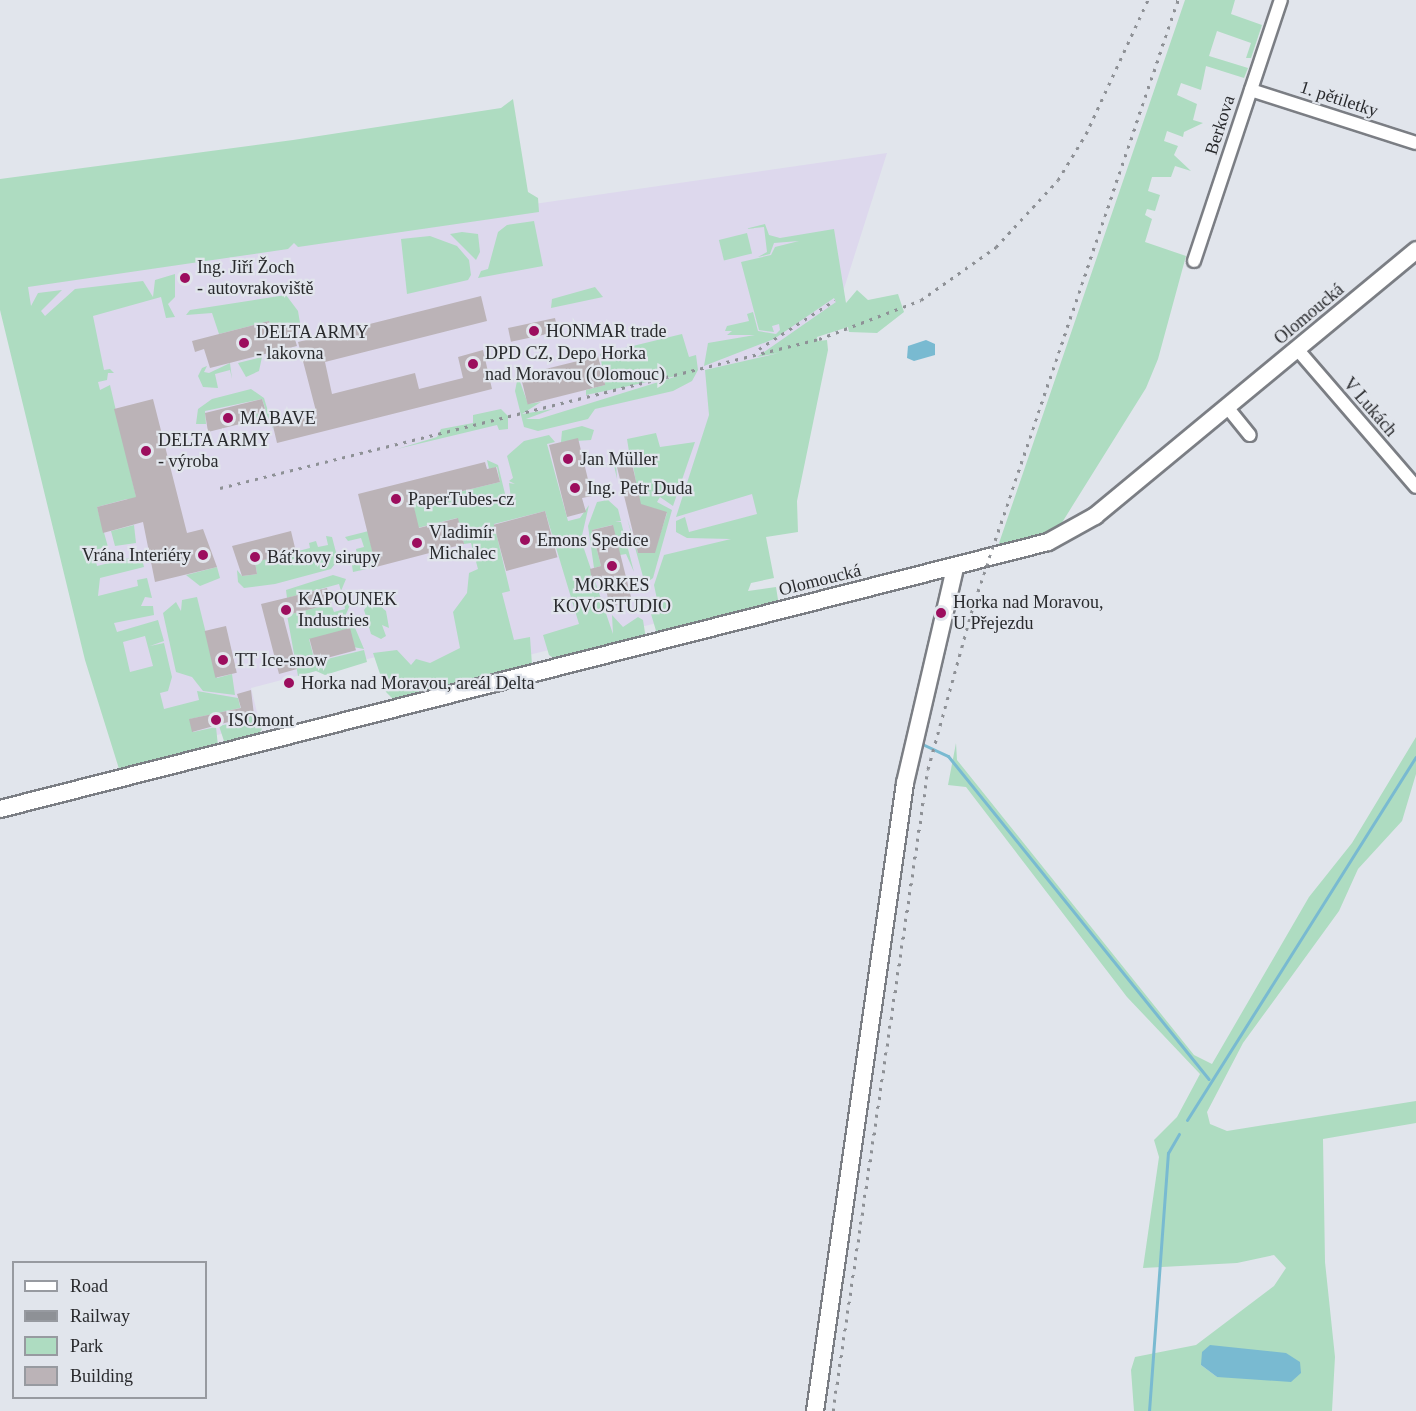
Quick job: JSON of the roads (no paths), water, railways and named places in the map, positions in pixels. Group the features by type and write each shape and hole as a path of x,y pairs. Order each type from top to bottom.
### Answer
{"street":[{"name":"Berkova","path":"1194,261 1281,0"},
{"name":"1. pětiletky","path":"1251,90 1416,143"},
{"name":"Olomoucká","path":"0,809 955,568 1070,532 1297,350 1416,250"},
{"name":"V Lukách","path":"1297,350 1416,487"},
{"path":"1227,407 1250,435"},
{"path":"815,1411 914,741 955,568"}],"water":[{"path":"926,340 935,344 935,355 914,361 907,358 908,346"},
{"path":"1210,1345 1286,1353 1300,1362 1301,1373 1291,1382 1217,1377 1201,1365 1202,1352"}],"waterway":[{"path":"920,743 948,756 1209,1079"},
{"path":"1187,1120 1416,757"},
{"path":"1149,1411 1168,1153 1179,1134"}],"railway":[{"path":"220,488 819,339 921,300 996,247 1058,180 1086,134 1148,0"},
{"path":"833,1411 928,769 975,600 1178,0"},
{"path":"759,349 835,300"}],"place":[{"name":"Ing. Jiří Žoch - autovrakoviště","path":"185,278"},
{"name":"HONMAR trade","path":"534,331"},
{"name":"DELTA ARMY - lakovna","path":"244,343"},
{"name":"DPD CZ, Depo Horka nad Moravou (Olomouc)","path":"473,364"},
{"name":"MABAVE","path":"228,418"},
{"name":"DELTA ARMY - výroba","path":"146,451"},
{"name":"Jan Müller","path":"568,459"},
{"name":"Ing. Petr Duda","path":"575,488"},
{"name":"PaperTubes-cz","path":"396,499"},
{"name":"Emons Spedice","path":"525,540"},
{"name":"Vladimír Michalec","path":"417,543"},
{"name":"Vrána Interiéry","path":"203,555"},
{"name":"Báťkovy sirupy","path":"255,557"},
{"name":"MORKES KOVOSTUDIO","path":"612,566"},
{"name":"KAPOUNEK Industries","path":"286,610"},
{"name":"Horka nad Moravou, U Přejezdu","path":"941,613"},
{"name":"TT Ice-snow","path":"223,660"},
{"name":"Horka nad Moravou, areál Delta","path":"289,683"},
{"name":"ISOmont","path":"216,720"}]}
